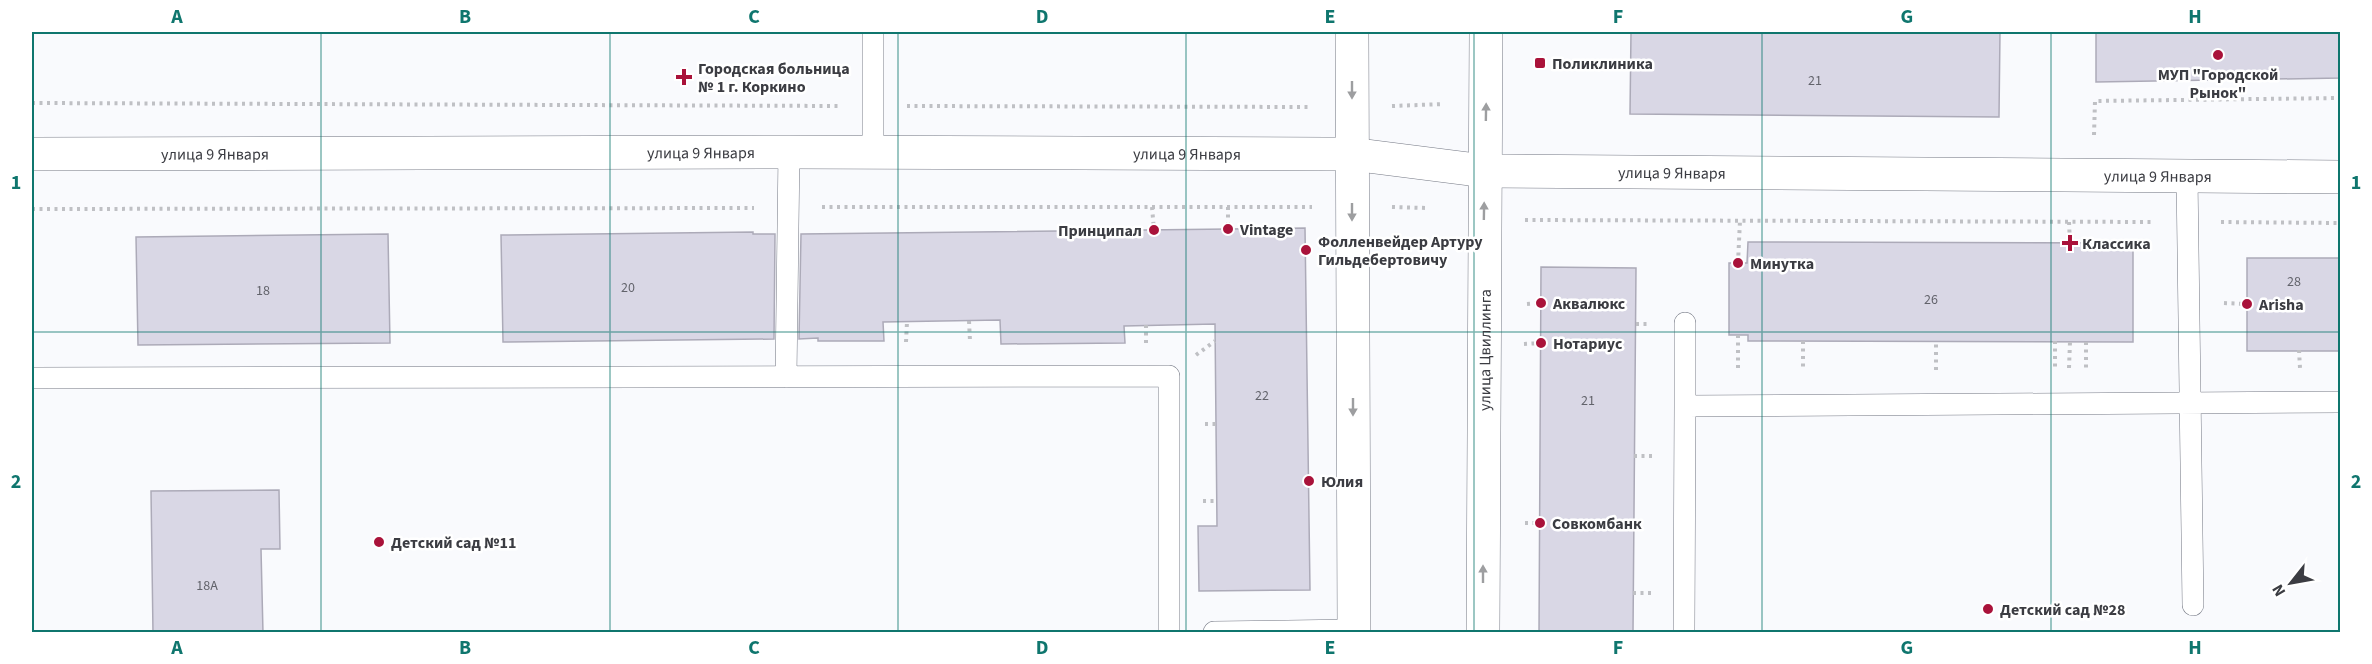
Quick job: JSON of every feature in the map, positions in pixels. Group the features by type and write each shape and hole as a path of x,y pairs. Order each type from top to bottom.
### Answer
{"street":[{"path":"1352,32 1354,631"},
{"name":"улица Цвиллинга","path":"1483,633 1486,32"},
{"name":"улица 9 Января","path":"32,154 789,152 1352,154 1485,171 2340,177"}],"lane":[{"path":"873,32 873,153"},
{"path":"786,377 789,152"},
{"path":"2187,177 2193,605"},
{"path":"1684,633 1685,323"},
{"path":"32,378 1169,376 1169,633"},
{"path":"1685,406 2340,402"},
{"path":"1214,633 1354,631"}],"path":[{"path":"32,103 1313,107"},
{"path":"1152,207 1154,230"},
{"path":"1228,207 1228,229"},
{"path":"32,209 1317,207"},
{"path":"1516,220 2340,223"},
{"path":"1738,263 1740,220"},
{"path":"2069,222 2070,243"}],"building":[{"path":"1631,32 2000,32 1999,117 1630,114"},
{"name":"МУП \"Городской Рынок\"","path":"2096,32 2340,32 2340,78 2096,82"},
{"path":"1305,228 1310,590 1199,591 1198,526 1217,526 1215,324 1124,326 1125,343 1001,344 1000,320 883,322 884,341 799,339 801,234"},
{"path":"753,232 753,234 775,234 774,339 503,342 501,235"},
{"path":"388,234 390,343 138,345 136,237"},
{"path":"1748,242 2133,243 2133,342 1748,341 1748,335 1729,335 1729,263 1747,263"},
{"path":"2247,258 2340,258 2340,351 2247,351"},
{"path":"1541,267 1636,268 1633,633 1539,633"},
{"path":"279,490 280,549 261,549 263,633 153,633 151,491"}],"place":[{"name":"МУП \"Городской Рынок\"","path":"2218,55"},
{"name":"Поликлиника","path":"1540,63"},
{"name":"Городская больница № 1 г. Коркино","path":"684,77"},
{"name":"Vintage","path":"1228,229"},
{"name":"Принципал","path":"1154,230"},
{"name":"Классика","path":"2070,243"},
{"name":"Фолленвейдер Артуру Гильдебертовичу","path":"1306,250"},
{"name":"Минутка","path":"1738,263"},
{"name":"Аквалюкс","path":"1541,303"},
{"name":"Arisha","path":"2247,304"},
{"name":"Нотариус","path":"1541,343"},
{"name":"Юлия","path":"1309,481"},
{"name":"Совкомбанк","path":"1540,523"},
{"name":"Детский сад №11","path":"379,542"},
{"name":"Детский сад №28","path":"1988,609"}]}
